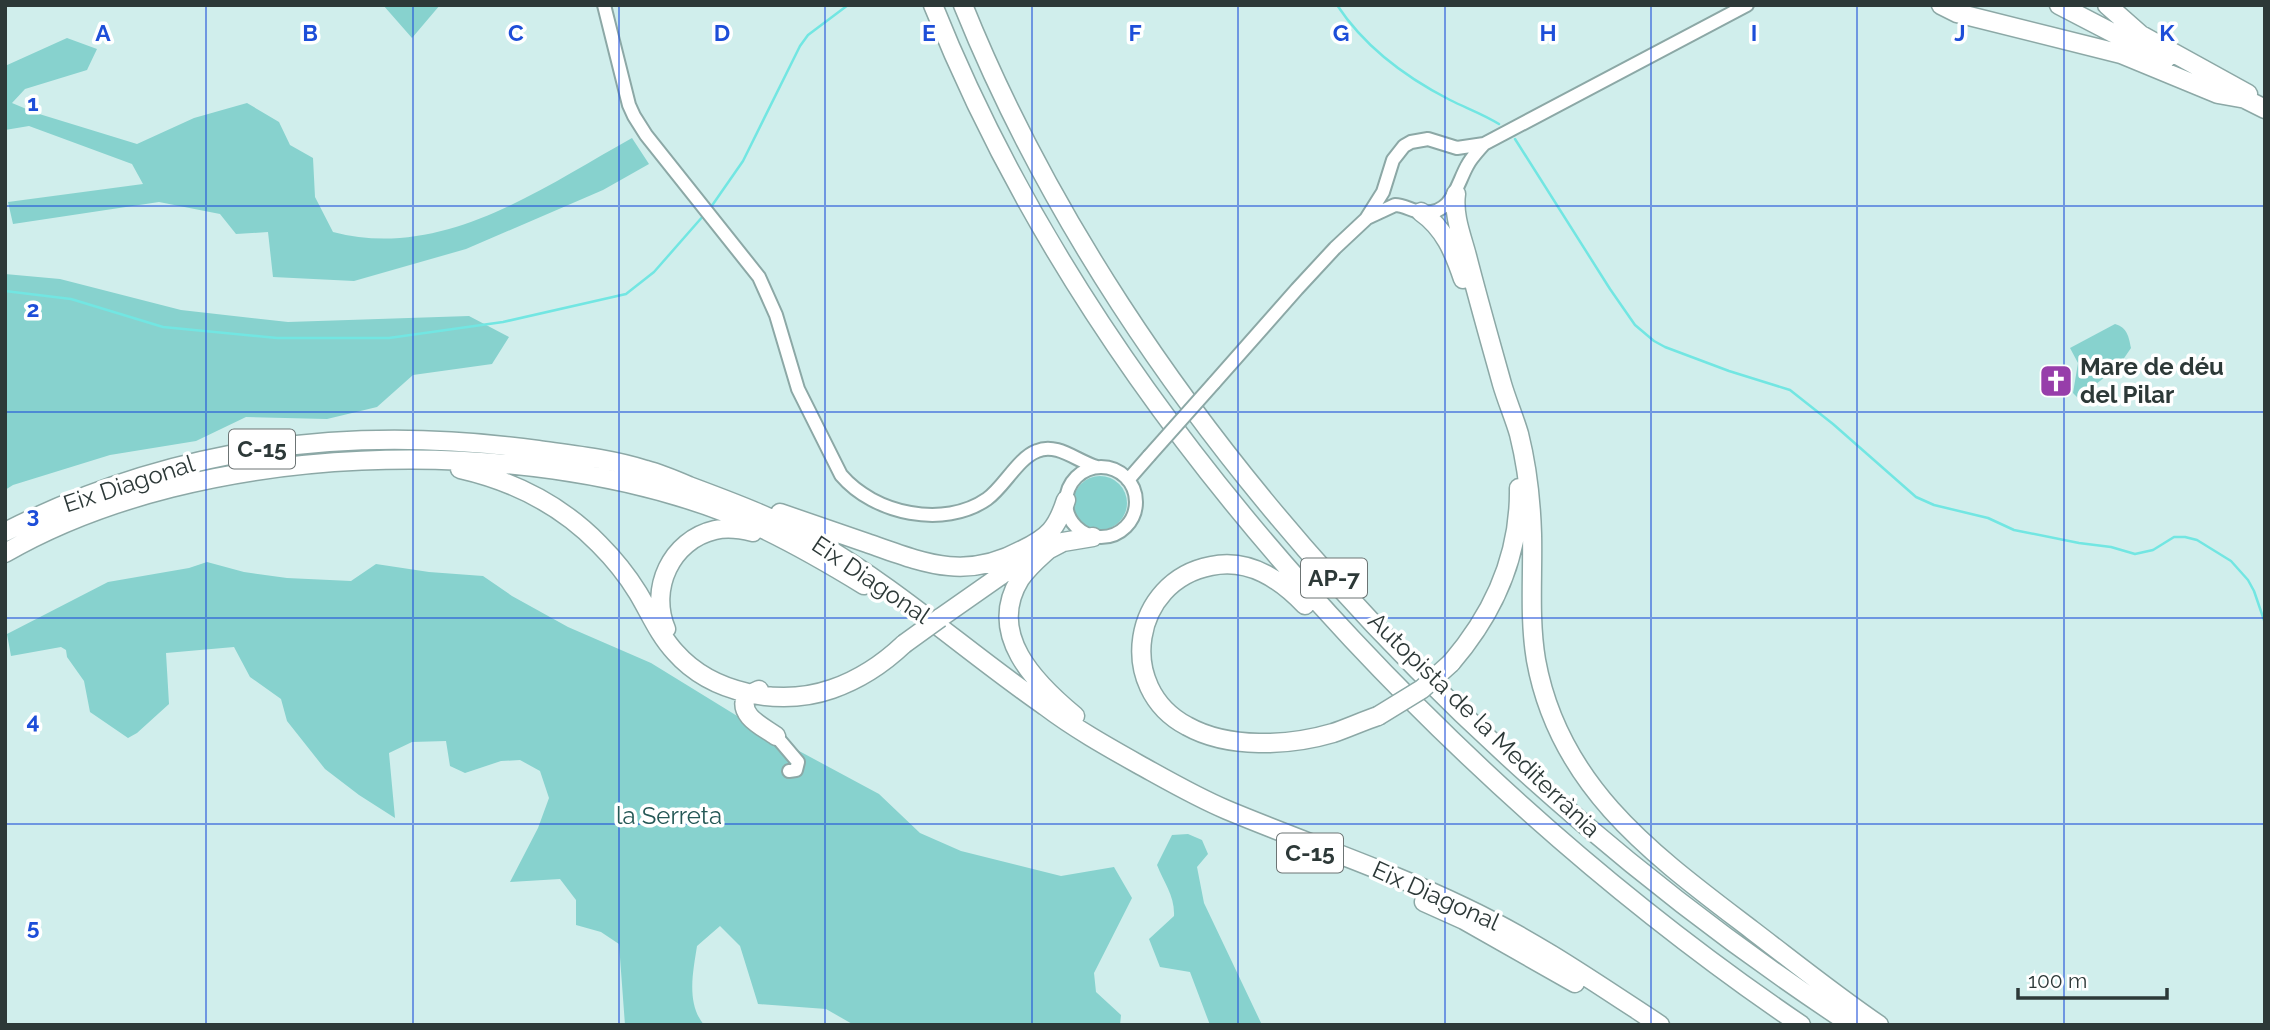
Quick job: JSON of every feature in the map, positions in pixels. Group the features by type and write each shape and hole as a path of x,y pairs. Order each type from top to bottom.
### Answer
{"highway":[{"name":"Autopista de la Mediterrània","path":"933,5 964,79 1045,236 1112,343 1185,444 1277,556 1366,655 1473,761 1587,862 1704,956 1801,1025"},
{"name":"Autopista de la Mediterrània","path":"963,5 1001,95 1046,181 1125,311 1172,380 1218,440 1314,556 1417,667 1562,805 1680,901 1852,1025"},
{"path":"1941,5 1957,13 2121,54 2218,94 2246,99"},
{"path":"2059,5 2143,50 2265,108"},
{"path":"2107,5 2141,35 2247,93 2265,108"},
{"path":"1458,187 1457,215 1483,320 1519,434 1532,534 1531,613 1534,644 1549,709 1564,743 1606,806 1637,837 1707,896 1879,1025"},
{"path":"1413,209 1433,221 1457,261 1513,445 1519,491 1514,543 1504,580 1476,632 1451,663 1422,689 1378,716 1331,733 1295,740 1266,742 1222,738 1187,727 1160,707 1144,679 1140,658 1141,641 1150,612 1168,587 1193,571 1222,564 1242,565 1268,575 1293,592 1387,692 1474,775 1528,821 1587,862"},
{"name":"Eix Diagonal","path":"5,532 69,502 172,467 244,452 316,442 389,438 462,440 533,449 650,471 765,516 829,550 901,597 1051,711 1130,759 1229,811 1465,907 1532,941 1660,1025"},
{"name":"Eix Diagonal","path":"5,553 53,528 119,502 252,472 327,464 442,460 517,465 598,477 651,489 726,513 786,540 821,560 886,600 1056,723 1155,785 1187,802 1370,877 1464,920 1560,973 1640,1025"},
{"path":"370,462 460,469 510,484 548,503 580,527 611,556 672,649 748,716 776,736"},
{"path":"650,471 691,481 932,564 960,568 987,565 1046,545 1093,537"},
{"path":"1067,493 1059,520 1046,545 1014,592 1009,617 1013,641 1021,659 1045,689 1130,759"},
{"path":"821,560 751,531 714,530 689,542 676,555 662,580 659,602 664,625 673,640 684,653 709,669 728,677 757,683 828,684"},
{"path":"702,675 725,686 750,693 760,690 790,691 828,684 868,671 1046,545"},
{"path":"776,736 767,720 774,704 802,700 828,684"},
{"path":"748,716 744,704 750,693"}],"street":[{"path":"604,5 634,116 678,177 759,277 769,297 798,389 841,475 858,493 880,504 907,511 950,515 988,499 1034,452 1058,450 1084,463 1117,471 1128,480 1135,492 1136,502 1131,520 1118,533 1093,537 1077,528 1069,518 1067,493 1071,477 1070,467 1058,450"},
{"path":"1128,480 1325,258 1366,219 1383,192 1393,160 1404,146 1430,139 1444,145 1467,148 1484,144 1747,5"},
{"path":"1366,219 1390,206 1439,209 1449,203 1468,164 1484,144"},
{"path":"1444,145 1460,167 1458,187"},
{"path":"1389,177 1396,195 1413,209"},
{"path":"1067,493 1081,473 1097,467"},
{"path":"776,736 798,762 796,770 789,771"}],"green space":[{"path":"383,5 440,5 412,38"},
{"path":"67,38 97,49 87,70 25,89 12,103 137,144 194,118 247,103 279,122 290,145 313,158 315,197 333,232 373,238 413,237 452,228 490,215 527,197 632,138 649,164 603,190 466,249 354,281 273,277 268,232 236,234 220,214 159,202 13,224 8,202 143,184 132,164 29,126 5,130 5,66"},
{"path":"5,274 60,279 181,310 288,322 469,316 509,337 492,364 413,375 377,407 327,419 246,417 196,441 110,455 13,485 5,490"},
{"path":"2115,324 2125,330 2131,348 2118,367 2078,398 2073,393 2078,363 2070,348"},
{"path":"1100,476 1119,484 1127,503 1119,522 1100,530 1081,522 1073,503 1081,484"},
{"name":"la Serreta","path":"207,562 244,572 287,578 351,581 376,564 483,576 512,596 568,627 651,663 760,730 879,794 920,833 961,851 1061,876 1114,867 1132,898 1094,973 1096,992 1121,1015 1120,1025 854,1025 826,1009 758,1004 740,946 720,926 697,946 693,997 698,1016 704,1025 625,1025 619,944 601,932 576,925 576,900 560,879 510,882 538,828 549,798 540,771 520,760 501,761 465,773 450,766 446,741 412,742 389,753 395,818 325,769 287,721 281,699 250,677 234,647 166,653 169,704 128,738 90,712 84,681 67,657 66,650 61,647 11,656 7,634 108,582 189,568"},
{"path":"1188,834 1202,840 1208,854 1197,867 1204,903 1262,1025 1210,1025 1190,972 1160,967 1149,939 1174,916 1171,896 1157,865 1172,835"}],"waterway":[{"path":"711,207 743,161 800,46 808,35 848,5"},
{"path":"1337,5 1360,34 1387,60 1434,91 1499,124"},
{"path":"1515,139 1610,289 1635,325 1654,341 1729,371 1790,390 1916,497 1934,505 1988,518 2014,530 2111,547 2135,554 2153,550 2174,537 2197,540 2231,561 2248,580 2265,623"},
{"path":"5,291 71,299 163,327 277,338 389,338 503,322 626,294 654,272 704,215"}],"place":[{"name":"Mare de déu del Pilar","path":"2056,381"}]}
